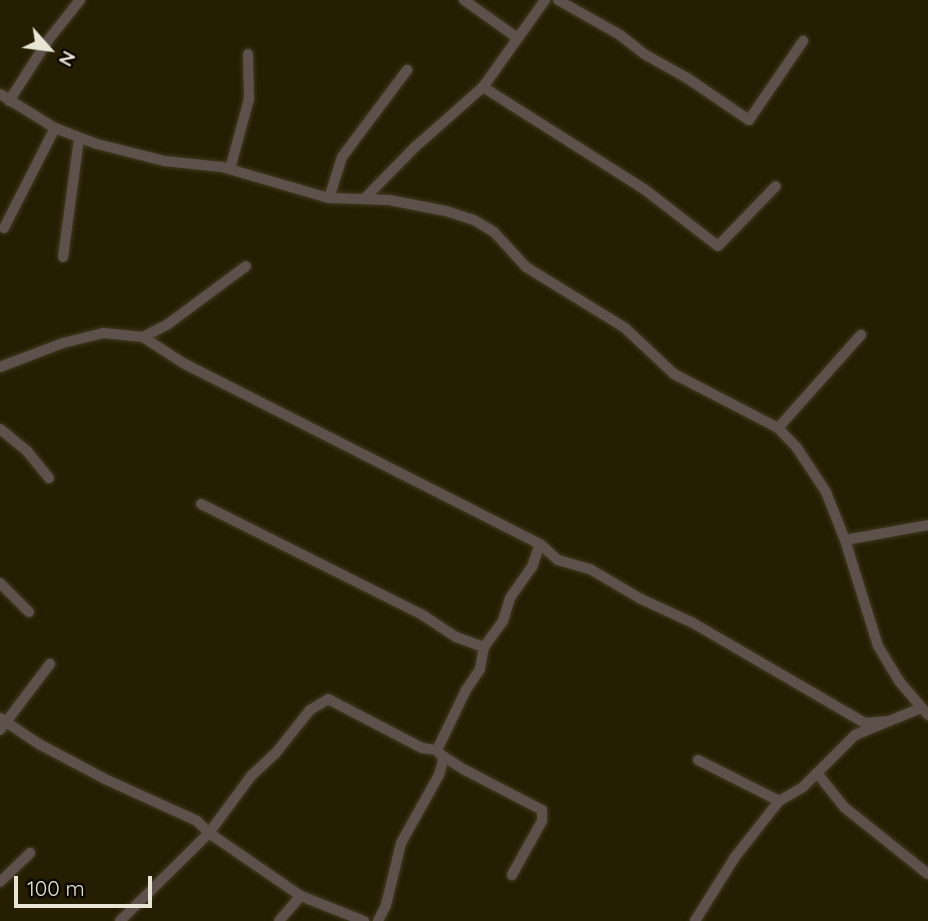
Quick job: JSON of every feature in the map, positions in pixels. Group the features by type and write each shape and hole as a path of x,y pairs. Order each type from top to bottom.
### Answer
{"street":[{"path":"464,0 516,37"},
{"path":"366,197 414,148 483,87 516,37 545,0"},
{"path":"558,0 620,34 644,54 687,78 749,120 803,41"},
{"path":"74,2 4,98 55,128 79,138 164,160 230,169 329,198 366,197 414,204 474,220 494,232 526,267 625,328 674,374 778,428 797,449 825,492 845,540 878,646 899,681 924,711 888,721 855,735 793,795 779,801 735,857 695,921"},
{"path":"230,169 249,99 248,54"},
{"path":"329,198 342,158 407,70"},
{"path":"483,87 644,189 718,246 776,186"},
{"path":"4,228 55,128"},
{"path":"63,257 79,138"},
{"path":"143,337 168,324 246,265"},
{"path":"0,368 63,344 103,333 143,337 183,363 540,544 558,559 590,569 641,599 693,623 865,723 888,721"},
{"path":"778,428 861,335"},
{"path":"0,429 27,451 48,478"},
{"path":"201,503 421,614 456,636 484,647"},
{"path":"845,540 928,525"},
{"path":"378,921 386,905 401,843 439,775 441,753 466,690 480,669 484,647 503,621 510,598 532,567 540,544"},
{"path":"0,583 29,612"},
{"path":"50,664 2,724 105,779 197,821 209,833 301,896 364,921"},
{"path":"120,921 209,833 251,776 275,754 310,710 325,700 333,700 422,748 441,753 542,810 542,821 512,875"},
{"path":"698,760 779,801"},
{"path":"817,773 844,807 928,874"},
{"path":"0,882 30,853"},
{"path":"279,921 301,896"}]}
